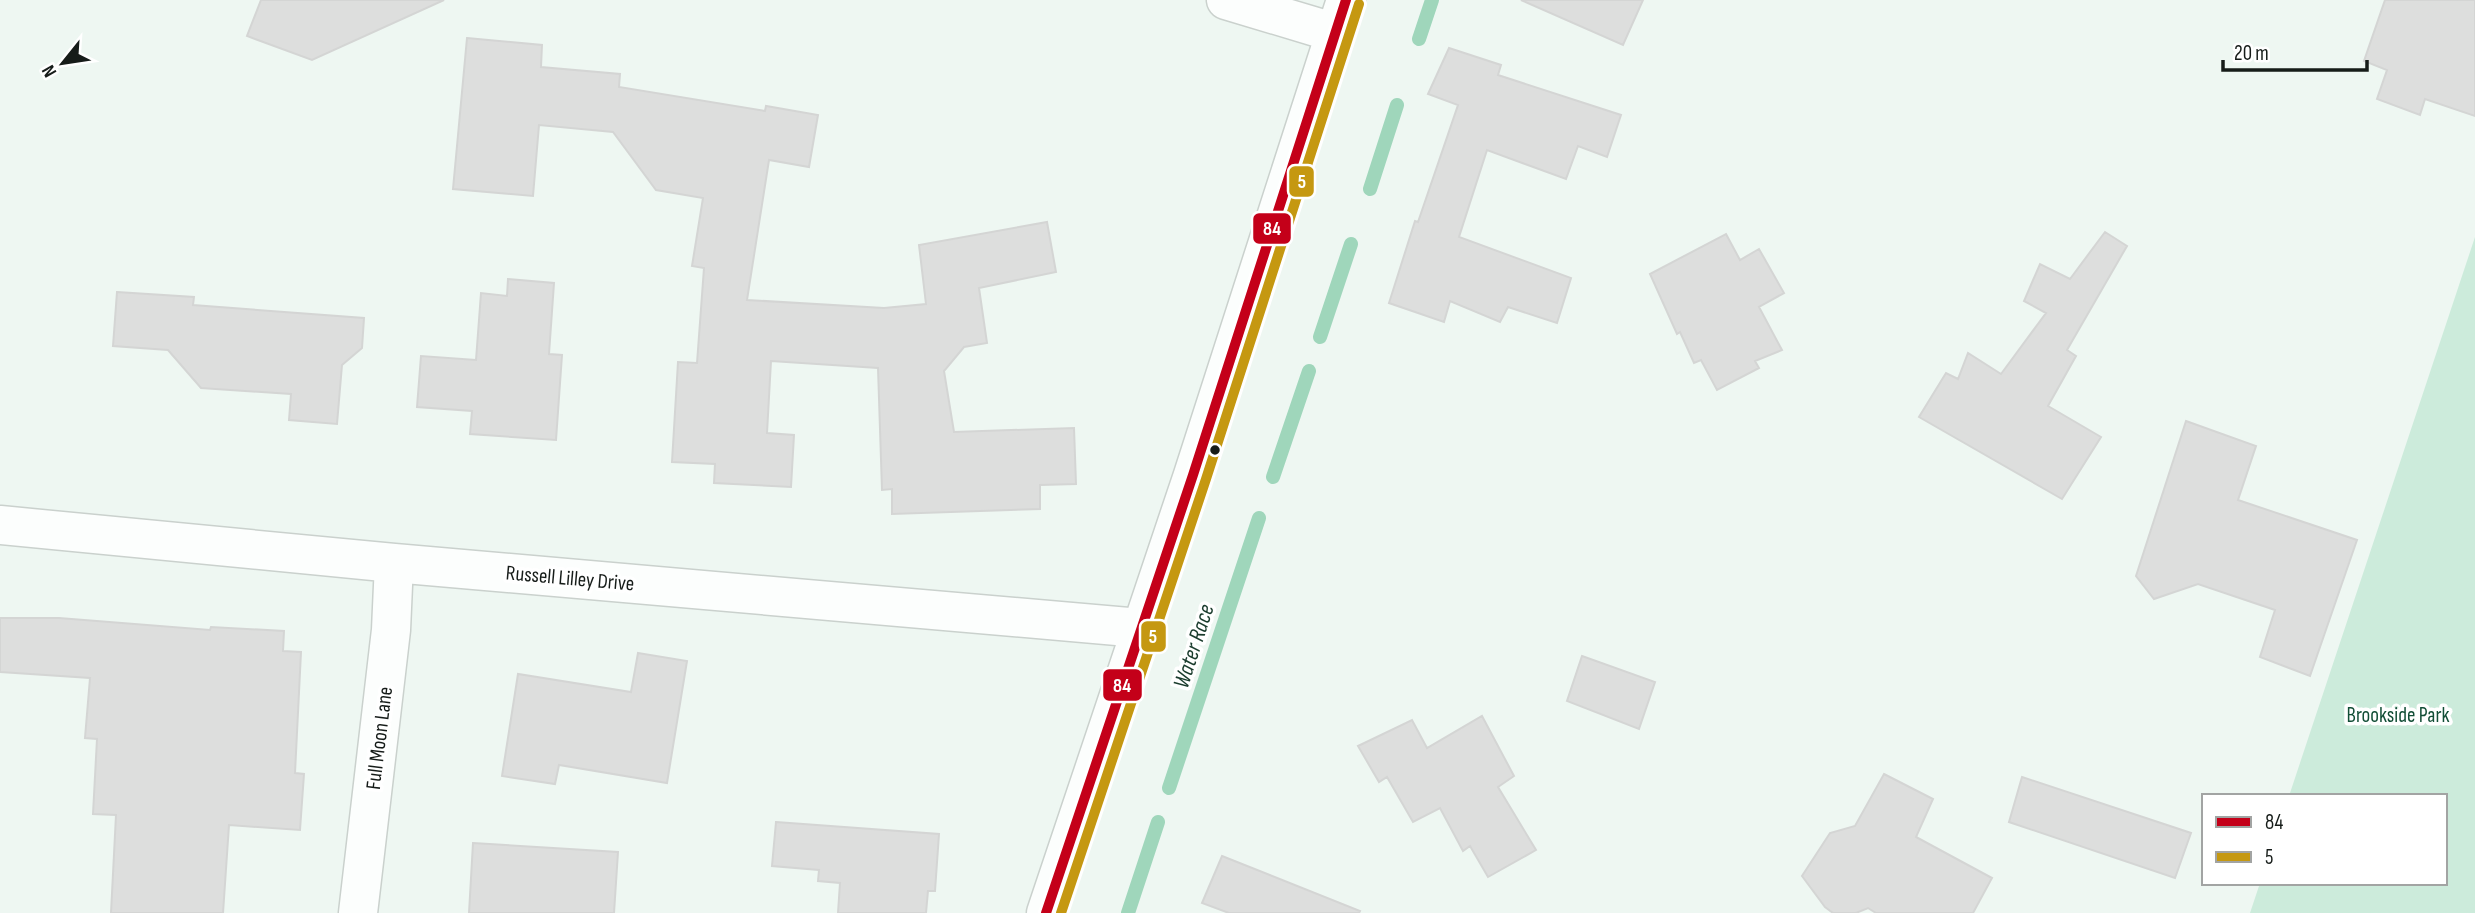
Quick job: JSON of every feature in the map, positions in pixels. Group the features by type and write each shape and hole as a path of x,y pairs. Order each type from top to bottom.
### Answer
{"street":[{"path":"1046,913 1193,475 1341,17 1226,0"},
{"name":"Russell Lilley Drive","path":"0,525 394,563 1140,628"},
{"name":"Full Moon Lane","path":"358,913 391,630 394,563"}],"green space":[{"name":"Brookside Park","path":"2475,237 2475,913 2250,913 2259,885 2447,885 2447,794 2290,794"}],"building":[{"path":"261,0 444,0 312,60 247,36"},
{"path":"1521,0 1643,0 1623,45"},
{"path":"2385,0 2475,0 2475,116 2425,99 2420,115 2377,99 2387,70 2364,61"},
{"path":"467,38 542,45 541,67 620,74 619,87 765,111 766,106 818,115 809,167 769,160 747,300 884,308 926,304 919,245 1047,222 1056,272 979,288 987,343 964,347 944,371 954,432 1074,428 1076,484 1040,485 1040,509 892,514 892,489 882,490 878,368 771,361 767,433 794,435 791,487 714,483 715,464 672,462 678,362 697,363 704,268 692,266 703,198 656,190 613,132 539,125 533,196 453,189"},
{"path":"1449,48 1501,65 1498,75 1621,115 1607,157 1578,146 1566,179 1487,150 1459,237 1571,278 1557,323 1508,307 1500,322 1450,301 1444,322 1389,303 1415,221 1418,222 1458,105 1428,94"},
{"path":"2105,232 2127,246 2067,350 2076,356 2048,406 2101,437 2062,499 1919,417 1946,373 1958,379 1968,353 2001,374 2046,313 2024,301 2040,264 2070,279"},
{"path":"1726,234 1740,260 1759,249 1784,293 1759,307 1782,350 1755,361 1759,368 1717,390 1701,360 1694,363 1680,332 1677,334 1650,274"},
{"path":"508,279 554,283 549,354 562,355 556,440 470,434 472,411 417,407 421,356 476,360 481,293 507,296"},
{"path":"117,292 194,297 193,305 364,318 362,348 342,365 337,424 289,420 291,394 201,388 168,350 113,346"},
{"path":"2186,421 2256,446 2238,500 2357,540 2310,676 2260,657 2275,610 2198,584 2154,599 2136,576"},
{"path":"0,618 59,618 210,630 211,627 284,631 283,651 301,652 295,773 304,774 300,830 229,825 223,913 111,913 116,815 93,814 97,739 85,738 90,678 0,672"},
{"path":"638,653 687,661 667,783 559,765 555,784 502,776 518,674 631,692"},
{"path":"1582,656 1655,682 1639,729 1567,701"},
{"path":"1482,716 1514,776 1498,787 1536,850 1488,877 1470,846 1463,851 1440,808 1413,822 1387,777 1379,782 1358,746 1412,720 1427,748"},
{"path":"1884,774 1933,799 1916,837 1992,878 1973,913 1876,913 1868,908 1856,913 1833,913 1825,907 1802,876 1830,833 1855,826"},
{"path":"2022,777 2191,833 2175,878 2009,822"},
{"path":"776,822 939,834 935,891 928,891 926,913 838,913 840,883 818,881 819,870 772,866"},
{"path":"473,843 618,852 614,913 469,913"},
{"path":"1222,856 1360,911 1229,913 1202,903"}],"waterway":[{"name":"Water Race","path":"1419,39 1432,0"},
{"name":"Water Race","path":"1370,189 1397,105"},
{"name":"Water Race","path":"1320,337 1351,244"},
{"name":"Water Race","path":"1273,477 1309,371"},
{"name":"Water Race","path":"1169,788 1259,518"},
{"name":"Water Race","path":"1128,913 1158,822"}],"transit line":[{"name":"84","path":"1046,913 1193,475 1346,0"},
{"name":"5","path":"1061,913 1206,479 1359,4"}]}
